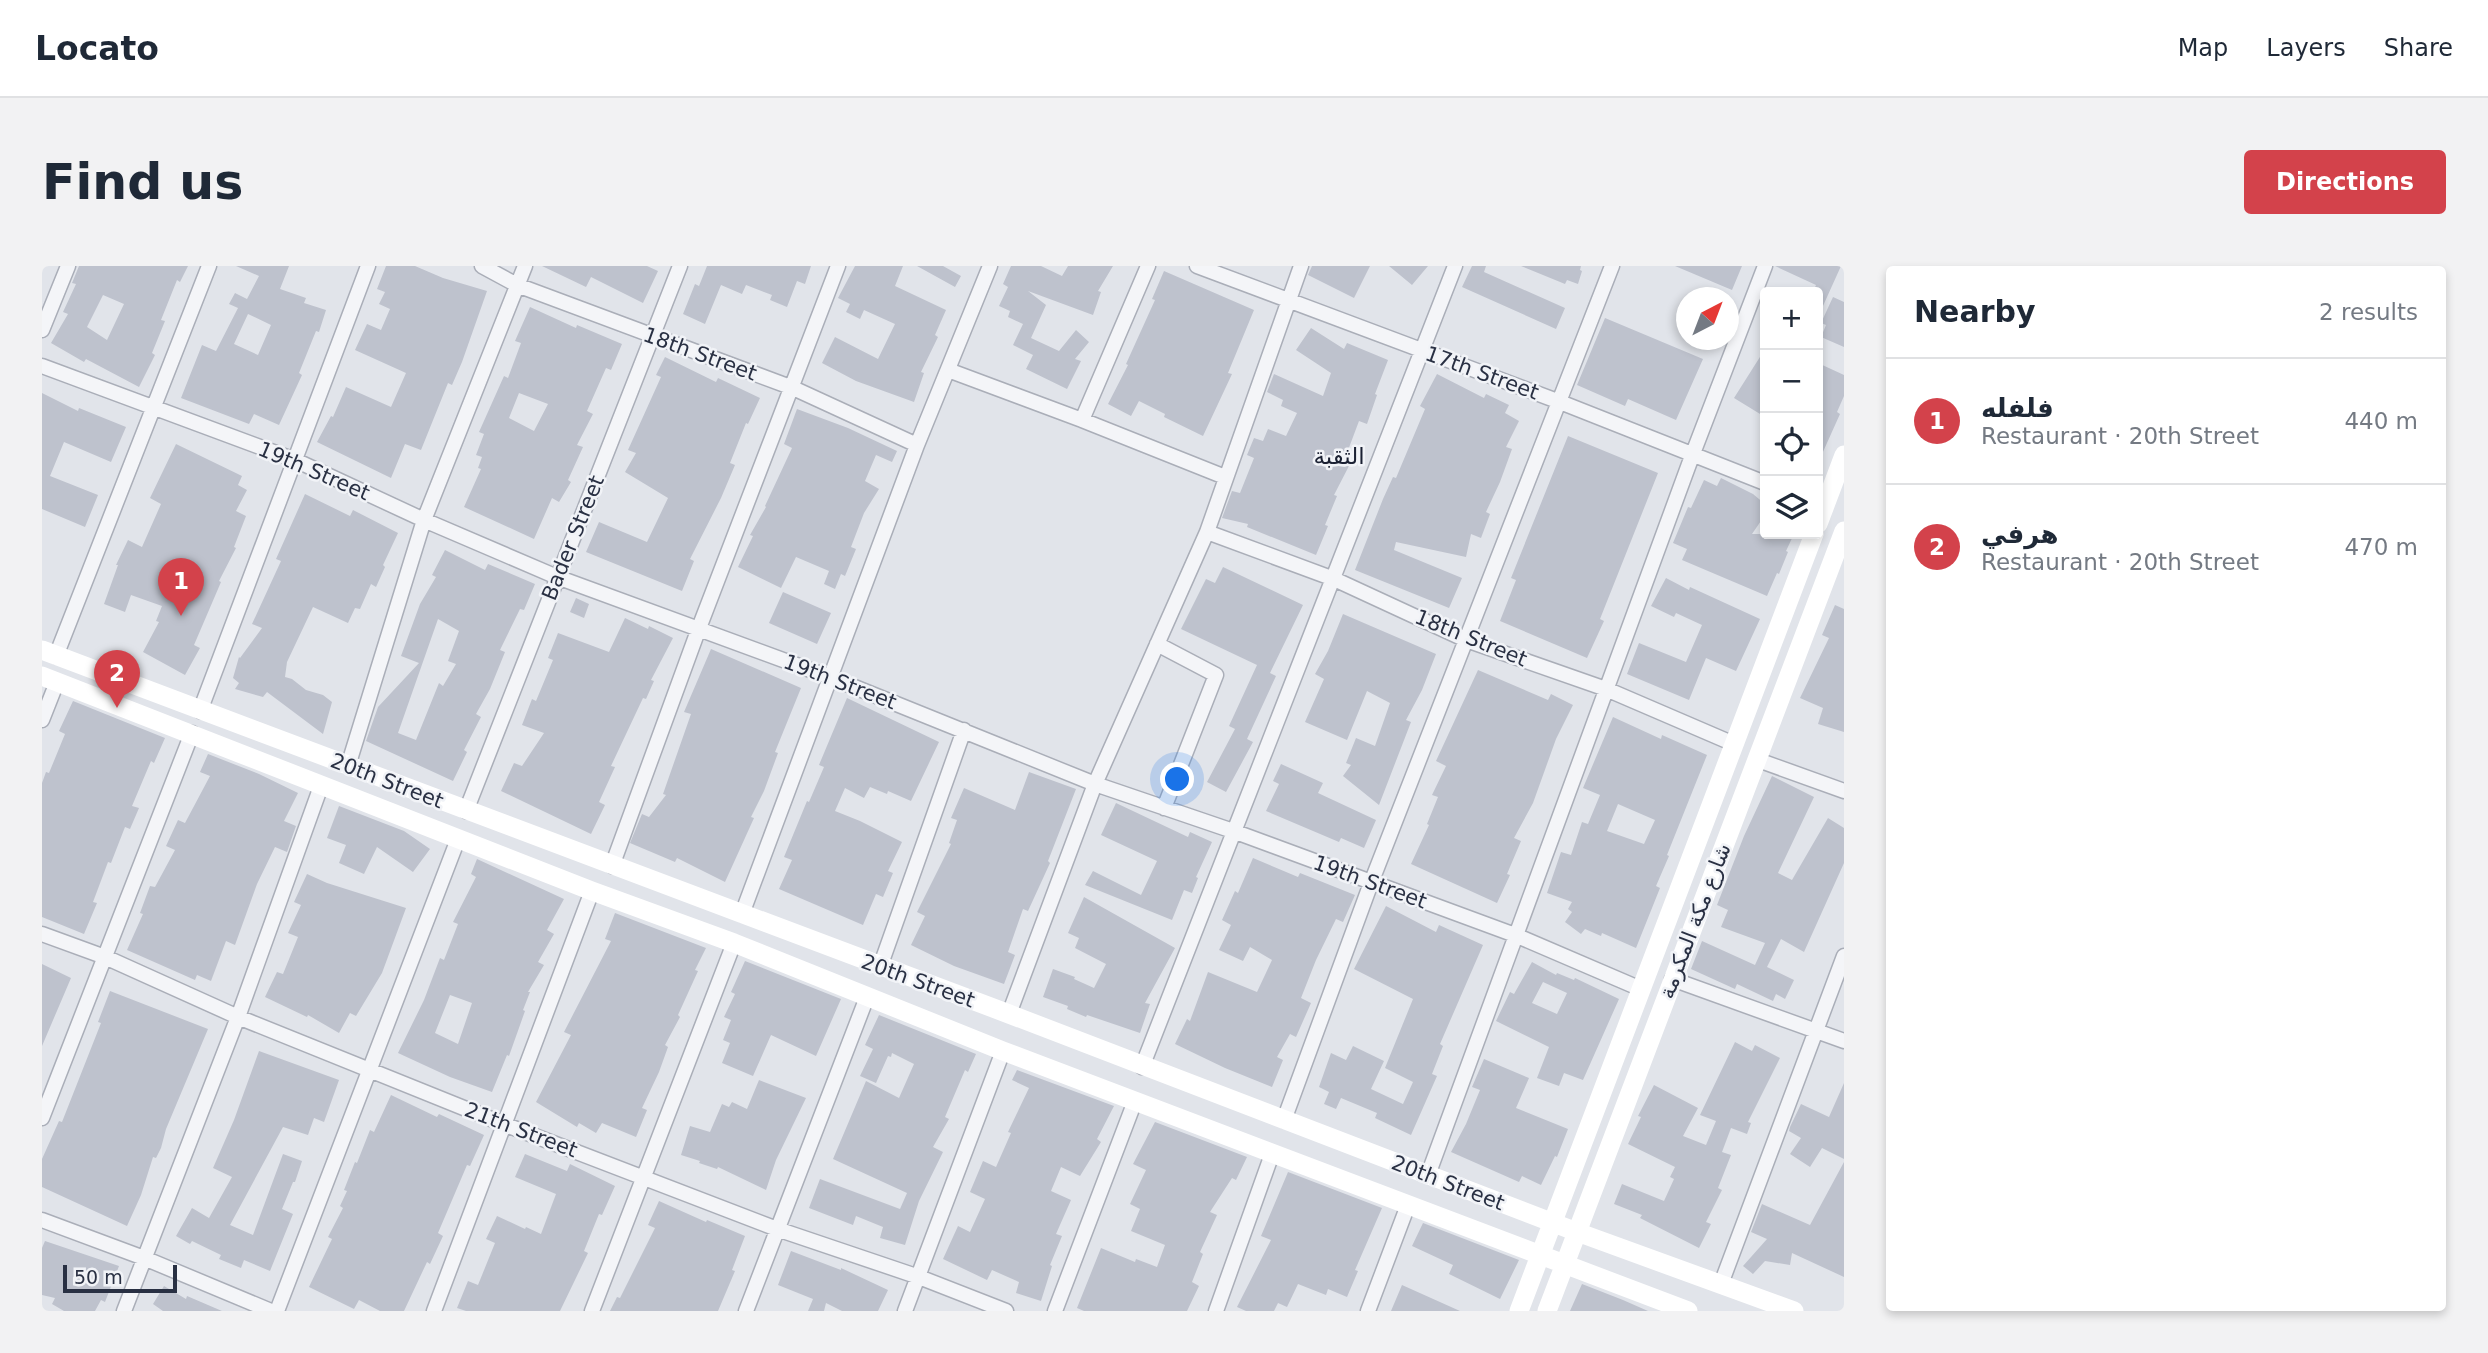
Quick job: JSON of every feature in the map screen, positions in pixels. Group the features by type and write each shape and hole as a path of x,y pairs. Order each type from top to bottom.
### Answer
{"street":[{"path":"42,330 68,266"},
{"path":"49,653 153,407 209,266"},
{"path":"200,711 368,266"},
{"name":"18th Street","path":"482,266 517,285 793,388 917,444"},
{"path":"348,766 424,520 525,266"},
{"name":"Bader Street","path":"466,811 680,266"},
{"path":"612,866 699,628 838,266"},
{"path":"742,914 917,444 990,266"},
{"path":"1083,420 1148,266"},
{"name":"17th Street","path":"1197,266 1560,402 1760,481"},
{"path":"1009,1014 1095,784 1207,532 1301,266"},
{"path":"1142,1067 1455,266"},
{"path":"1284,1120 1371,883 1612,266"},
{"path":"1428,1175 1692,456 1765,266"},
{"name":"19th Street","path":"42,366 295,460 424,520 557,577 831,678 1095,784 1233,831 1515,935 1641,989"},
{"path":"948,370 1225,477"},
{"path":"1823,500 1844,455"},
{"name":"شارع مكة المكرمة","path":"1547,1311 1844,531"},
{"name":"18th Street","path":"1207,532 1334,579 1466,640 1606,689 1734,744"},
{"name":"شارع مكة المكرمة","path":"1519,1311 1812,539"},
{"path":"1157,644 1216,675 1164,807"},
{"name":"20th Street","path":"49,653 1009,1014 1553,1223 1794,1311"},
{"path":"42,720 49,679"},
{"name":"20th Street","path":"49,679 458,839 734,943 1003,1051 1688,1311"},
{"path":"880,967 964,730"},
{"path":"42,1118 192,733"},
{"path":"1758,760 1844,791"},
{"path":"124,1311 238,1017 321,786"},
{"path":"277,1311 458,839"},
{"path":"434,1311 593,891"},
{"name":"21th Street","path":"42,934 105,957 238,1017 506,1125 777,1229 919,1277 1006,1311"},
{"path":"592,1311 734,943"},
{"path":"1721,1284 1844,956"},
{"path":"1672,979 1844,1041"},
{"path":"746,1311 867,997"},
{"path":"905,1311 1003,1051"},
{"path":"1055,1311 1135,1101"},
{"path":"1216,1311 1272,1154"},
{"path":"1368,1311 1408,1205"},
{"path":"42,1220 144,1258 271,1311"}],"building":[{"path":"79,266 188,266 180,282 177,280 161,320 165,321 152,353 155,355 139,387 86,359 84,362 51,343 68,314 63,312 76,284 72,283","holes":["103,295 124,304 107,340 87,327"]},
{"path":"236,266 289,266 280,289 306,298 304,303 326,310 319,332 316,331 299,373 302,375 279,425 254,414 249,424 181,398 202,345 216,351 238,308 229,304 235,293 247,299 259,276","holes":["248,314 271,325 258,355 234,344"]},
{"path":"386,266 415,266 443,278 487,291 462,362 452,385 448,383 421,450 405,444 391,478 317,442 331,416 333,417 346,387 391,407 406,373 355,350 367,324 381,330 390,309 379,304 385,292 377,289"},
{"path":"542,266 647,266 658,271 643,303 591,277 586,287"},
{"path":"707,266 811,266 805,284 797,281 787,307 770,300 772,295 746,285 742,294 721,285 705,324 683,314 695,284 699,286"},
{"path":"855,266 903,266 895,286 946,310 935,335 938,337 921,372 924,373 914,402 856,381 822,363 835,337 878,359 895,324 864,310 860,319 846,312 850,304 838,298"},
{"path":"917,266 943,266 961,276 955,287"},
{"path":"1011,266 1041,266 1062,276 1068,266 1113,266 1098,291 1101,292 1093,315 1028,291 1046,305 1031,338 1059,351 1076,330 1089,342 1075,359 1081,361 1067,389 1026,369 1033,355 1013,345 1023,324 1008,317 1010,311 999,306 1008,287 1003,284"},
{"path":"1312,266 1370,266 1354,298 1308,275"},
{"path":"1389,266 1428,266 1412,285"},
{"path":"1472,266 1486,266 1484,272 1565,308 1556,329 1462,287"},
{"path":"1521,266 1581,266 1582,271 1578,284 1567,280 1565,284"},
{"path":"1675,266 1742,266 1733,287 1725,287"},
{"path":"1775,266 1841,266 1823,306 1823,287 1815,287 1816,285"},
{"path":"1164,271 1254,310 1228,373 1232,374 1203,436 1139,401 1131,416 1108,404 1128,365 1126,364 1155,300 1152,299"},
{"path":"1833,297 1844,302 1844,347 1823,338 1826,325 1823,324"},
{"path":"530,307 576,328 577,325 622,344 611,370 606,368 587,411 593,414 577,445 583,447 568,480 571,482 559,502 552,498 534,539 464,507 481,469 478,468 482,457 476,455 484,434 479,432 504,376 508,378 521,343 515,341","holes":["519,393 548,404 534,431 509,418"]},
{"path":"1605,318 1676,350 1703,359 1676,420 1628,399 1625,406 1577,385"},
{"path":"1311,328 1344,349 1347,343 1388,360 1367,424 1359,421 1344,461 1350,464 1334,495 1337,496 1325,525 1328,526 1316,555 1247,527 1248,524 1222,518 1232,491 1240,493 1254,458 1247,455 1254,438 1263,441 1268,429 1286,436 1297,413 1281,406 1283,400 1267,392 1274,374 1323,396 1331,373 1296,350"},
{"path":"665,357 716,382 718,378 760,398 748,424 746,423 730,463 735,465 721,498 690,559 694,561 682,591 586,552 599,522 647,542 668,498 625,472 636,453 628,450 661,377 656,375"},
{"path":"1760,357 1760,414 1734,398"},
{"path":"1823,365 1844,375 1844,396 1837,412 1840,414 1823,452"},
{"path":"1437,374 1484,398 1486,394 1509,405 1505,413 1519,421 1506,447 1512,449 1486,512 1490,514 1481,538 1471,534 1466,557 1396,542 1394,550 1462,578 1449,608 1355,570 1383,499 1393,477 1396,478 1425,409 1420,406"},
{"path":"42,393 78,411 79,408 126,427 111,462 64,442 50,476 98,495 85,527 42,509"},
{"path":"797,409 848,428 897,451 892,462 876,455 865,481 879,489 864,513 851,547 856,549 845,576 841,574 835,589 824,584 829,571 796,557 781,588 738,567 753,536 750,535 766,507 792,448 784,444"},
{"path":"1568,436 1658,473 1600,619 1604,621 1587,658 1500,621 1516,580 1511,578"},
{"path":"176,444 242,476 238,485 247,490 236,511 246,516 234,547 236,548 219,581 221,582 194,645 200,648 185,675 143,652 159,622 156,621 162,606 131,595 125,612 104,604 116,565 128,540 142,547 161,504 150,498"},
{"path":"1721,478 1760,500 1760,522 1752,534 1760,534 1760,539 1792,539 1779,574 1777,573 1767,596 1682,560 1687,549 1673,543 1688,507 1691,508 1704,480 1717,486"},
{"path":"305,494 350,516 353,510 398,533 376,587 371,584 360,609 355,608 348,623 313,607 287,662 285,677 332,702 323,734 267,692 263,697 235,689 239,683 233,678 239,657 262,628 252,624 281,561 276,559"},
{"path":"445,550 485,570 488,564 535,584 524,610 520,609 500,650 505,652 476,714 481,717 464,750 467,752 453,781 366,741 378,707 419,663 401,656 420,604 436,577 432,575","holes":["438,619 459,631 448,661 456,664 443,686 439,683 416,740 398,733"]},
{"path":"1223,567 1303,605 1270,673 1276,676 1247,739 1253,742 1226,792 1207,782 1235,729 1229,726 1257,665 1181,629 1206,579 1215,583"},
{"path":"1666,578 1760,619 1736,671 1706,658 1689,700 1627,674 1639,643 1686,662 1702,625 1676,613 1674,617 1651,606"},
{"path":"783,592 831,613 817,644 769,623"},
{"path":"576,598 589,604 584,618 570,612"},
{"path":"1835,605 1844,609 1844,732 1818,724 1823,708 1800,698 1829,638 1822,635"},
{"path":"1343,614 1436,654 1422,690 1406,720 1411,722 1379,805 1343,776 1351,765 1346,763 1356,738 1375,746 1390,703 1367,691 1347,740 1305,722 1324,679 1315,674"},
{"path":"625,618 673,638 651,680 654,681 646,699 643,698 611,766 615,767 599,802 605,805 591,834 501,791 514,763 522,766 544,733 522,725 532,699 536,701 553,660 548,658 558,633 609,652"},
{"path":"711,649 801,688 775,752 778,753 764,791 751,817 754,818 725,882 677,858 675,862 630,843 642,814 649,817 666,795 663,794 691,714 684,712"},
{"path":"1478,670 1548,700 1551,694 1573,705 1556,739 1533,803 1514,838 1521,841 1497,903 1411,864 1429,825 1427,824 1438,797 1432,795 1446,766 1436,761"},
{"path":"847,698 939,742 911,801 870,787 864,798 845,788 835,811 902,842 888,871 893,873 883,897 876,894 863,925 779,889 792,860 784,857 824,767 819,765"},
{"path":"73,701 165,738 154,763 151,761 132,806 139,808 130,829 125,827 111,863 108,862 93,902 97,903 84,934 42,917 42,783 65,734 59,731"},
{"path":"1613,717 1661,739 1662,735 1707,755 1667,855 1669,856 1656,886 1660,888 1636,948 1602,933 1601,936 1585,929 1581,934 1565,922 1572,912 1568,909 1572,902 1547,893 1561,852 1571,855 1582,822 1588,824 1600,795 1583,788","holes":["1618,804 1655,820 1644,844 1607,831"]},
{"path":"208,754 298,793 284,821 296,826 287,852 275,847 257,884 235,945 226,941 211,981 197,975 195,980 127,950 143,914 140,913 150,886 155,887 175,850 166,846 178,820 185,823 210,776 200,772"},
{"path":"1281,764 1323,783 1318,793 1376,820 1364,848 1341,838 1339,842 1266,811 1279,784 1273,781"},
{"path":"1029,772 1076,789 1048,861 1050,863 1028,911 1023,909 1008,952 1015,955 1004,984 954,966 911,945 925,916 917,912 951,844 949,843 957,820 951,818 964,788 1015,810"},
{"path":"1772,776 1814,797 1778,873 1792,880 1828,818 1844,828 1844,863 1804,952 1781,939 1767,967 1794,980 1785,999 1776,994 1773,1001 1737,984 1735,989 1691,969 1702,941 1755,965 1765,943 1721,927 1728,910 1717,905 1744,836"},
{"path":"1116,803 1188,837 1190,832 1212,842 1196,877 1198,878 1192,893 1184,890 1172,920 1085,885 1093,871 1141,895 1157,861 1101,835"},
{"path":"339,806 404,831 430,849 413,872 377,847 364,874 339,863 346,845 327,838"},
{"path":"1253,858 1298,877 1300,873 1355,895 1343,922 1336,919 1316,960 1301,998 1311,1003 1296,1037 1290,1034 1277,1057 1283,1060 1272,1087 1175,1044 1187,1019 1190,1021 1208,972 1257,992 1272,960 1250,947 1243,961 1219,950 1231,925 1222,920 1235,891 1238,893"},
{"path":"477,859 564,899 547,930 554,934 538,962 544,965 528,992 523,1010 525,1011 509,1056 507,1055 492,1092 450,1077 398,1053 424,1000 440,958 444,960 458,924 453,922 476,877 471,874","holes":["450,995 472,1003 458,1044 435,1033"]},
{"path":"307,874 406,908 382,973 356,1016 350,1013 339,1033 308,1015 307,1017 265,997 277,972 283,974 298,937 288,933 301,905 294,902"},
{"path":"1084,897 1175,948 1145,1003 1150,1004 1140,1033 1087,1015 1086,1017 1067,1009 1068,1006 1043,997 1053,969 1094,988 1106,964 1075,948 1079,938 1068,933"},
{"path":"1386,906 1436,932 1439,925 1483,945 1440,1044 1443,1046 1432,1074 1437,1076 1411,1135 1375,1118 1377,1113 1341,1098 1336,1109 1324,1104 1329,1092 1319,1087 1331,1053 1346,1060 1353,1046 1384,1061 1371,1089 1403,1104 1413,1082 1385,1068 1413,999 1354,969"},
{"path":"615,913 706,948 678,1015 680,1017 665,1045 668,1047 642,1108 647,1110 636,1137 602,1123 596,1133 579,1123 577,1127 536,1102 571,1035 564,1032 611,941 605,939"},
{"path":"745,961 841,999 816,1056 771,1035 753,1076 722,1063 730,1043 723,1040 731,1020 724,1017 735,994 731,992"},
{"path":"1532,962 1556,975 1557,973 1574,980 1575,978 1619,999 1583,1080 1564,1073 1559,1086 1537,1078 1549,1047 1496,1021 1510,992 1514,994","holes":["1543,982 1567,993 1557,1014 1532,1003"]},
{"path":"42,964 71,978 42,1046"},
{"path":"110,991 208,1029 166,1129 161,1148 156,1158 153,1157 141,1195 127,1226 42,1187 42,1159 59,1121 62,1122 101,1023 98,1022"},
{"path":"879,1015 976,1054 968,1072 965,1070 945,1117 949,1119 933,1147 943,1152 919,1201 905,1245 880,1238 883,1227 856,1216 853,1225 809,1208 820,1179 900,1209 907,1193 833,1159 866,1081 899,1098 914,1064 892,1053 891,1057 888,1056 876,1083 860,1076 873,1049 865,1045"},
{"path":"1735,1042 1752,1051 1755,1045 1780,1058 1748,1122 1751,1123 1747,1134 1731,1128 1722,1152 1731,1155 1718,1188 1722,1190 1706,1222 1711,1224 1699,1248 1640,1218 1642,1215 1614,1204 1622,1184 1664,1201 1674,1179 1670,1177 1675,1167 1628,1144 1641,1117 1638,1116 1654,1085 1698,1108 1683,1136 1706,1145 1716,1121 1700,1115"},
{"path":"259,1051 339,1080 324,1122 314,1118 308,1135 283,1127 230,1225 253,1235 283,1154 302,1161 282,1209 293,1214 270,1271 244,1260 241,1268 219,1259 221,1255 176,1236 192,1208 209,1218 232,1177 213,1168"},
{"path":"1484,1059 1529,1078 1516,1108 1568,1129 1557,1157 1555,1156 1541,1185 1522,1176 1519,1182 1451,1152 1480,1090 1472,1087"},
{"path":"1017,1070 1114,1106 1097,1139 1101,1142 1080,1176 1061,1167 1051,1191 1071,1200 1056,1234 1062,1236 1050,1265 1052,1266 1041,1301 1016,1293 1019,1282 992,1270 987,1280 943,1259 958,1226 970,1232 985,1199 970,1192 983,1161 996,1167 1011,1133 1008,1132 1029,1088 1012,1080"},
{"path":"759,1080 806,1098 776,1160 766,1190 718,1167 717,1169 681,1155 690,1126 710,1132 722,1104 729,1107 732,1102 747,1109"},
{"path":"1844,1083 1844,1159 1822,1148 1810,1167 1790,1154 1801,1138 1789,1131 1790,1127 1801,1104 1829,1117"},
{"path":"391,1095 484,1135 470,1166 467,1165 438,1233 443,1236 430,1264 427,1262 404,1311 380,1311 359,1300 354,1309 309,1287 332,1239 328,1237 343,1208 340,1206 347,1191 344,1190 355,1162 357,1163 370,1130 374,1132"},
{"path":"1155,1122 1247,1157 1236,1180 1232,1178 1210,1212 1217,1215 1200,1252 1203,1254 1192,1282 1199,1286 1187,1311 1084,1311 1077,1308 1101,1248 1135,1262 1136,1259 1157,1267 1165,1245 1131,1231 1140,1209 1130,1204 1146,1170 1133,1164"},
{"path":"525,1154 567,1171 570,1164 615,1186 602,1215 599,1214 584,1251 588,1253 560,1311 466,1311 457,1308 468,1281 478,1285 495,1243 486,1239 497,1216 541,1234 556,1194 515,1177"},
{"path":"1844,1162 1844,1277 1792,1253 1790,1265 1765,1261 1753,1274 1743,1266 1767,1239 1751,1232 1762,1204 1810,1225"},
{"path":"1288,1172 1382,1208 1355,1270 1358,1271 1347,1297 1328,1289 1326,1295 1298,1284 1287,1307 1278,1303 1274,1311 1246,1311 1237,1307 1271,1240 1261,1236"},
{"path":"659,1201 745,1236 732,1270 735,1271 718,1311 610,1311 617,1297 620,1298 655,1228 648,1225"},
{"path":"1423,1223 1519,1260 1500,1299 1449,1274 1453,1265 1412,1246"},
{"path":"45,1241 119,1266 105,1302 101,1300 95,1311 64,1311 52,1304 55,1298 42,1295 42,1248"},
{"path":"791,1251 841,1268 888,1290 878,1311 842,1311 826,1303 824,1311 808,1311 813,1299 778,1285"},
{"path":"1582,1284 1623,1300 1648,1311 1570,1311"},
{"path":"1402,1285 1460,1311 1391,1311"},
{"path":"164,1286 186,1299 187,1296 222,1311 163,1311 153,1304"}],"place":[{"name":"فلفله","path":"181,616"},
{"name":"هرفي","path":"117,708"}],"district":[{"name":"الثقبة","path":"1339,456"}]}
